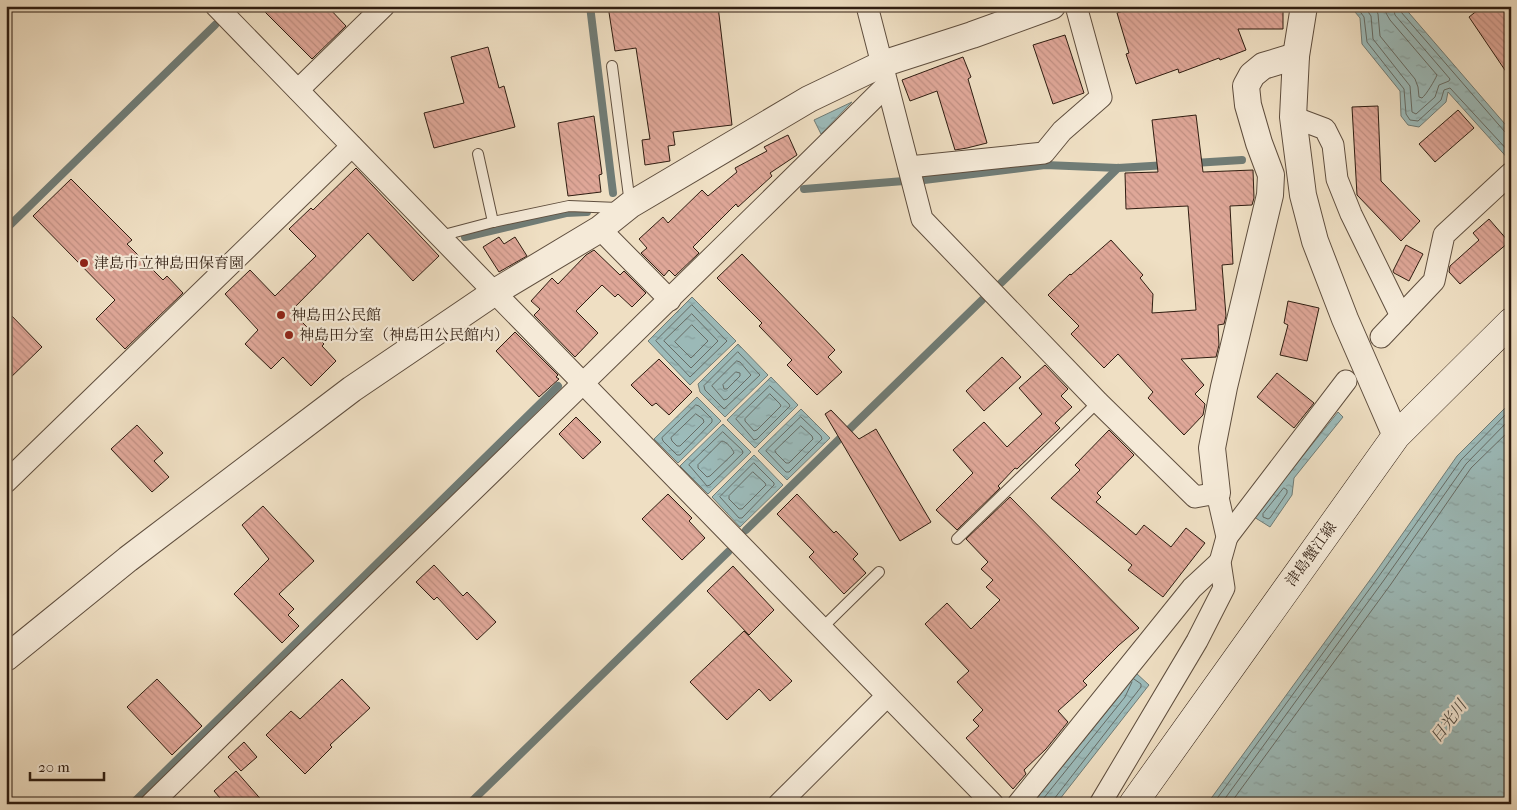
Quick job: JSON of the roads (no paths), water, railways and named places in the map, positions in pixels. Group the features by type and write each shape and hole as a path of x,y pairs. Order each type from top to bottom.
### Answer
{"main road":[{"name":"津島蟹江線","path":"1133,804 1396,436 1511,322"}],"street":[{"path":"216,6 993,804"},
{"path":"298,90 384,6"},
{"path":"867,6 922,219 1098,402 1195,497 1217,492"},
{"path":"6,658 128,559 352,389 495,292 600,229 628,207 809,99 884,75 972,35 1052,6"},
{"path":"909,167 1044,153 1062,131 1101,97 1076,6"},
{"path":"1304,6 1296,56 1293,117 1304,195 1315,241 1344,318 1396,436"},
{"path":"1227,538 1217,492 1212,448 1224,388 1270,195 1271,175 1251,114 1246,86 1252,76 1263,66 1296,56"},
{"path":"150,804 581,383 670,300 884,75"},
{"path":"1293,117 1325,130 1333,145 1337,179 1351,214 1401,316"},
{"path":"6,482 352,146"},
{"path":"1381,337 1434,281 1444,235 1511,173"},
{"path":"600,229 670,300"},
{"path":"1100,804 1197,641 1224,588 1220,562 1227,538 1346,381"},
{"path":"1018,804 1192,588 1220,562"},
{"path":"779,804 887,696"}],"lane":[{"path":"440,236 493,222 569,206 628,207 612,66"},
{"path":"478,154 493,222"},
{"path":"957,539 1098,402"},
{"path":"821,629 879,572"}],"water":[{"path":"1350,6 1403,6 1511,131 1511,162 1448,92 1446,102 1419,127 1408,125 1401,116 1400,91 1362,44 1360,18"},
{"path":"852,102 821,134 814,120"},
{"path":"692,297 736,341 690,385 648,341"},
{"path":"738,344 768,375 725,417 700,392 698,384"},
{"path":"771,377 798,405 755,448 727,420"},
{"path":"697,397 721,421 678,463 654,439"},
{"name":"日光川","path":"1511,402 1511,804 1207,804 1375,573 1457,456"},
{"path":"801,409 830,438 787,480 758,451"},
{"path":"1338,412 1343,417 1294,478 1292,495 1270,527 1254,517"},
{"path":"723,424 751,452 708,494 680,466"},
{"path":"754,455 783,485 740,527 712,497"},
{"path":"1131,671 1149,685 1056,804 1032,804 1121,694"}],"waterway":[{"path":"590,6 613,193"},
{"path":"6,229 215,25"},
{"path":"1194,163 1242,160"},
{"path":"924,180 1045,165 1118,168 1167,165"},
{"path":"1001,283 1118,168"},
{"path":"804,189 904,181"},
{"path":"465,237 566,213 587,212"},
{"path":"746,530 982,300"},
{"path":"132,804 558,386"},
{"path":"469,804 728,552"}],"place":[{"name":"津島市立神島田保育園","path":"84,263"},
{"name":"神島田公民館","path":"281,315"},
{"name":"神島田分室（神島田公民館内）","path":"289,335"}]}
